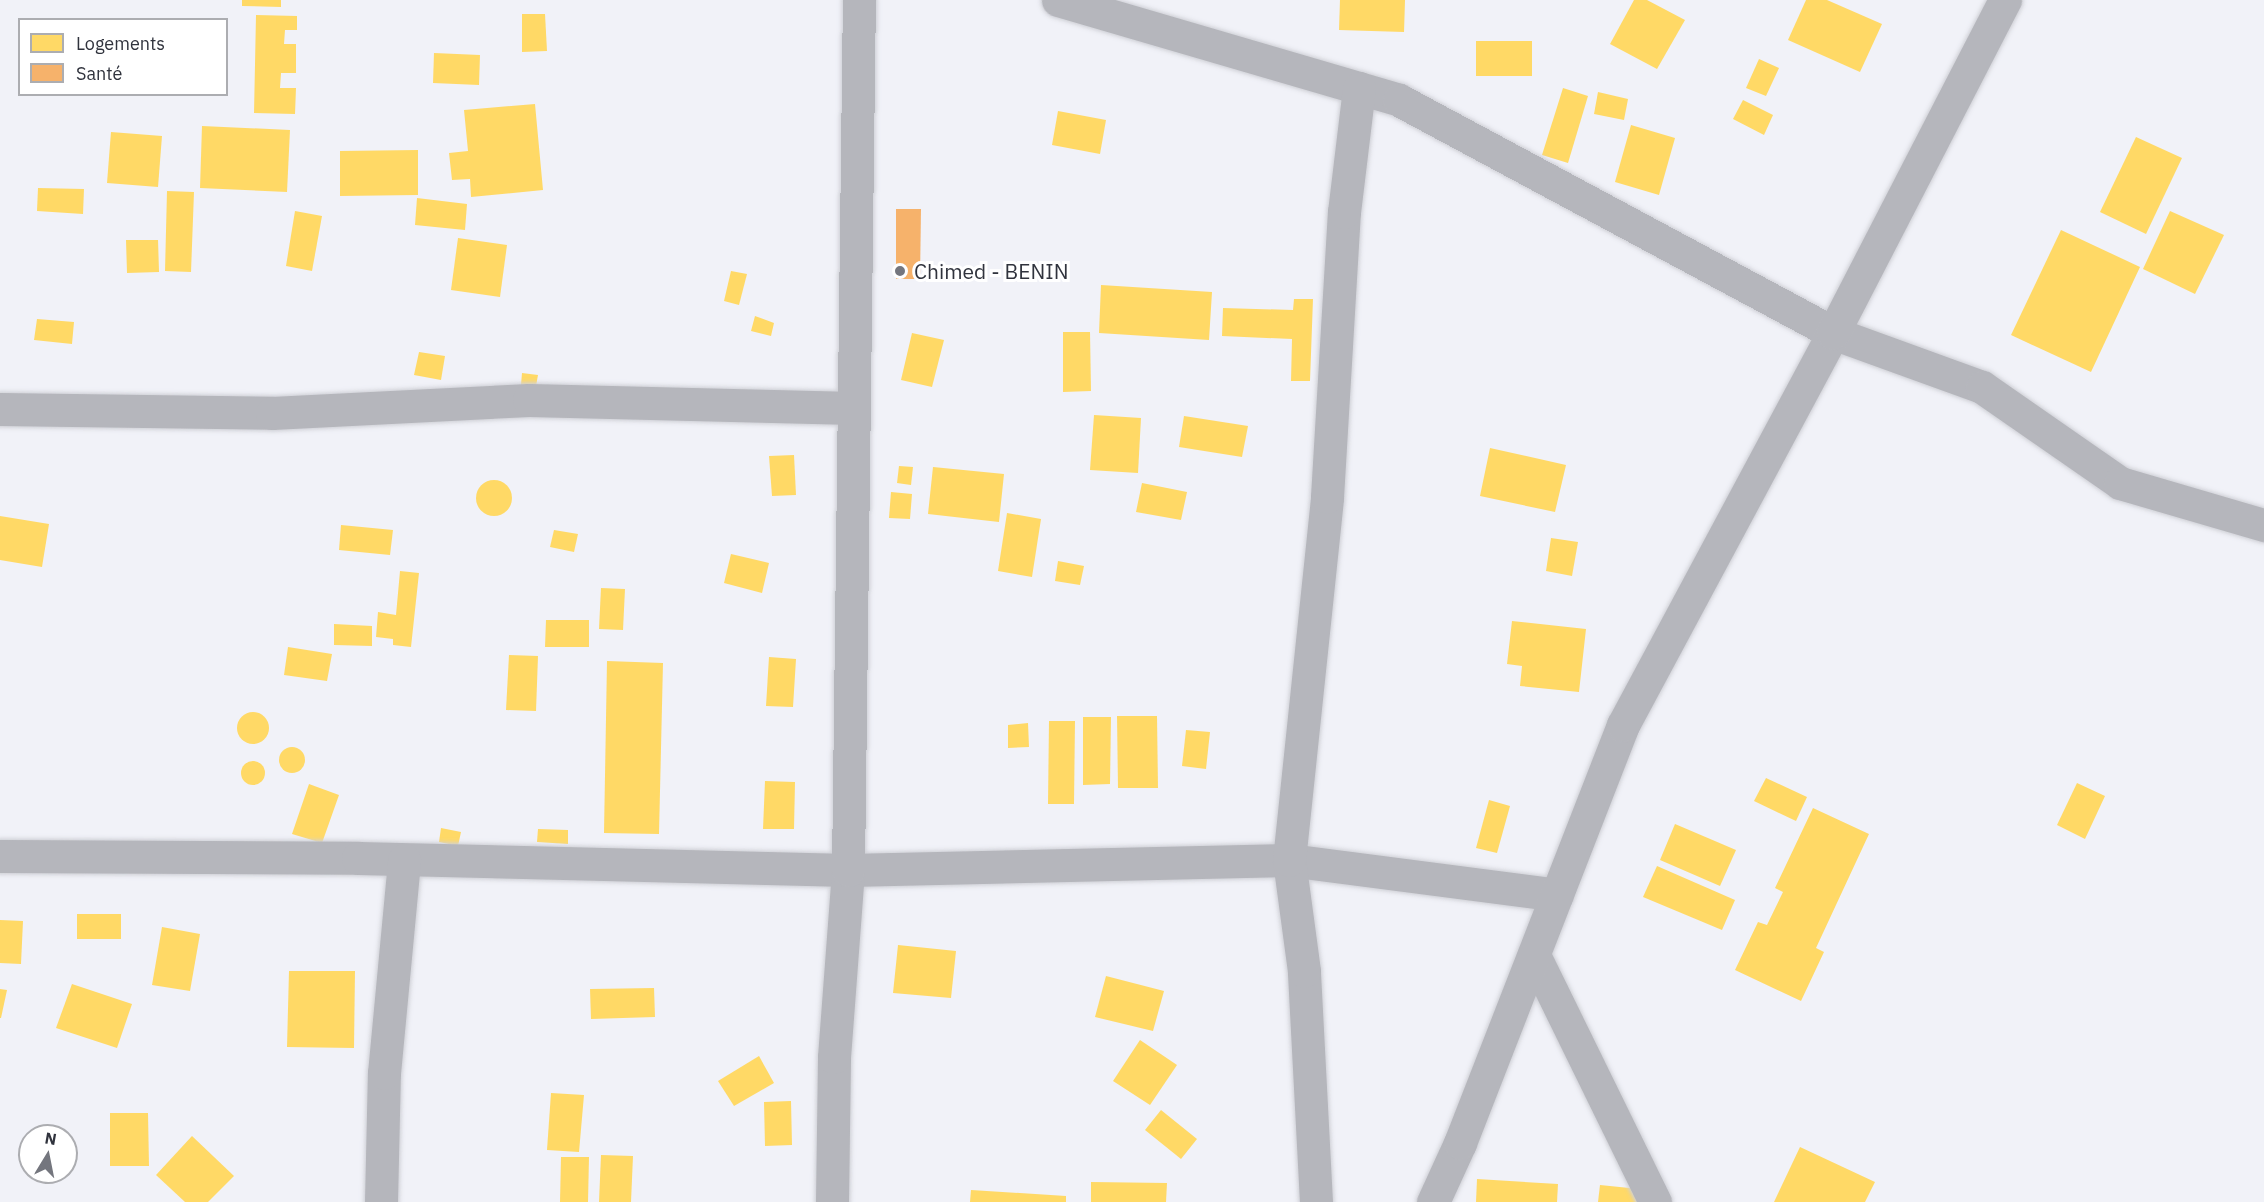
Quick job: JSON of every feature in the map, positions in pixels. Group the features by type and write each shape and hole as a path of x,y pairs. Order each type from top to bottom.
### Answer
{"street":[{"path":"832,1202 834,1057 848,870 859,0"},
{"path":"1058,0 1399,100 1833,333 1982,387 2120,483 2264,525"},
{"path":"1433,1202 1460,1143 1623,725 1833,333 2005,0"},
{"path":"1316,1202 1304,970 1289,860 1327,497 1344,212 1359,88"},
{"path":"0,409 272,413 529,400 854,408"},
{"path":"0,856 404,860 848,870 1289,860 1557,895"},
{"path":"381,1202 384,1073 404,860"},
{"path":"1534,955 1655,1202"}],"building: Logements":[{"path":"242,0 281,0 281,7 242,6"},
{"path":"1340,0 1405,0 1404,32 1339,30"},
{"path":"1634,0 1647,0 1685,20 1657,69 1610,44"},
{"path":"1806,0 1827,0 1882,24 1860,72 1788,40"},
{"path":"522,14 545,14 547,51 522,52"},
{"path":"256,15 297,16 297,30 285,30 284,44 296,44 296,73 281,73 280,88 296,88 295,114 254,113"},
{"path":"1476,41 1532,41 1532,76 1476,76"},
{"path":"434,53 480,55 479,85 433,83"},
{"path":"1759,59 1779,68 1766,96 1746,88"},
{"path":"1563,88 1588,96 1568,163 1542,155"},
{"path":"1598,92 1628,99 1624,120 1594,114"},
{"path":"1743,100 1773,115 1764,135 1733,119"},
{"path":"535,104 543,190 471,197 470,179 452,180 449,153 468,151 464,110"},
{"path":"1058,111 1106,120 1100,154 1052,145"},
{"path":"1631,125 1675,138 1659,195 1615,182"},
{"path":"202,126 290,130 287,192 200,188"},
{"path":"111,132 162,136 158,187 107,183"},
{"path":"2136,137 2182,158 2146,234 2100,212"},
{"path":"418,150 418,195 340,196 340,151"},
{"path":"38,188 84,189 83,214 37,211"},
{"path":"167,191 194,192 191,272 165,271"},
{"path":"417,198 467,204 465,230 415,225"},
{"path":"295,211 322,216 312,271 286,266"},
{"path":"2170,211 2224,235 2195,294 2143,269"},
{"path":"2061,230 2140,267 2091,372 2011,335"},
{"path":"458,238 507,245 500,297 451,290"},
{"path":"126,240 158,240 159,272 127,273"},
{"path":"731,271 747,274 739,305 724,301"},
{"path":"1101,285 1212,292 1209,340 1099,333"},
{"path":"1294,299 1313,299 1310,381 1291,381 1292,339 1222,336 1223,308 1293,310"},
{"path":"755,316 774,323 771,336 751,331"},
{"path":"37,319 74,322 72,344 34,340"},
{"path":"1063,332 1090,332 1091,391 1063,392"},
{"path":"912,333 944,340 932,387 901,380"},
{"path":"419,352 445,356 441,380 414,375"},
{"path":"522,373 538,375 536,386 521,385"},
{"path":"1094,415 1141,418 1138,473 1090,470"},
{"path":"1184,416 1248,426 1242,457 1179,447"},
{"path":"1490,448 1566,465 1555,512 1480,496"},
{"path":"794,455 796,495 772,496 769,456"},
{"path":"899,466 913,467 911,485 897,483"},
{"path":"933,467 1004,474 999,522 928,514"},
{"path":"494,480 507,485 512,498 507,511 494,516 481,511 476,498 481,485"},
{"path":"1142,483 1187,492 1181,520 1136,512"},
{"path":"891,492 912,494 910,519 889,518"},
{"path":"1007,513 1041,519 1032,577 998,571"},
{"path":"0,516 49,524 42,567 0,560"},
{"path":"341,525 393,530 390,555 339,550"},
{"path":"554,530 578,534 574,552 550,547"},
{"path":"1551,538 1578,542 1572,576 1546,571"},
{"path":"731,554 769,563 762,593 724,583"},
{"path":"1058,561 1084,566 1080,585 1055,581"},
{"path":"400,571 419,573 411,647 393,645 393,639 376,637 378,612 396,615"},
{"path":"601,588 625,589 623,630 599,629"},
{"path":"546,620 589,620 589,647 545,647"},
{"path":"1512,621 1586,629 1579,692 1520,686 1522,666 1507,664"},
{"path":"334,624 372,626 372,646 334,645"},
{"path":"288,647 332,654 327,681 284,675"},
{"path":"509,655 538,656 536,711 506,710"},
{"path":"769,657 796,659 793,707 766,706"},
{"path":"607,661 663,663 659,834 604,833"},
{"path":"253,712 265,716 269,728 265,740 253,744 241,740 237,728 241,716"},
{"path":"1117,716 1157,716 1158,788 1118,788"},
{"path":"1083,717 1111,717 1110,784 1083,785"},
{"path":"1049,721 1075,721 1074,804 1048,804"},
{"path":"1028,723 1029,747 1008,748 1008,725"},
{"path":"1186,730 1210,732 1206,769 1182,766"},
{"path":"292,747 301,751 305,760 301,769 292,773 283,769 279,760 283,751"},
{"path":"253,761 261,765 265,773 261,781 253,785 245,781 241,773 245,765"},
{"path":"1766,778 1807,797 1796,821 1754,801"},
{"path":"765,781 795,782 794,829 763,829"},
{"path":"2077,783 2105,796 2085,839 2057,825"},
{"path":"309,784 339,795 322,843 292,834"},
{"path":"1489,800 1510,806 1497,853 1476,848"},
{"path":"1813,808 1869,834 1816,948 1824,952 1801,1001 1735,970 1758,922 1767,925 1783,892 1775,888"},
{"path":"1675,824 1736,850 1720,886 1660,860"},
{"path":"441,828 461,832 458,846 439,842"},
{"path":"538,829 568,830 568,844 537,842"},
{"path":"1657,866 1735,900 1722,930 1643,897"},
{"path":"77,914 121,914 121,939 77,939"},
{"path":"0,920 23,921 21,964 0,963"},
{"path":"162,927 200,934 190,991 152,985"},
{"path":"898,945 956,951 951,998 893,993"},
{"path":"289,971 355,971 354,1048 287,1047"},
{"path":"1106,976 1164,991 1153,1031 1095,1017"},
{"path":"72,984 132,1004 117,1048 56,1028"},
{"path":"654,988 655,1017 591,1019 590,989"},
{"path":"0,989 7,990 1,1018 0,1018"},
{"path":"1140,1040 1177,1065 1150,1105 1113,1081"},
{"path":"759,1056 774,1083 734,1106 718,1081"},
{"path":"551,1093 584,1095 579,1152 547,1150"},
{"path":"791,1101 792,1145 765,1146 764,1102"},
{"path":"1161,1110 1197,1139 1181,1159 1145,1130"},
{"path":"110,1113 148,1113 149,1166 110,1166"},
{"path":"192,1136 234,1176 208,1202 185,1202 156,1175"},
{"path":"1800,1147 1875,1182 1865,1202 1774,1202"},
{"path":"601,1155 633,1156 631,1202 599,1202"},
{"path":"561,1157 589,1157 588,1202 560,1202"},
{"path":"1477,1179 1558,1184 1557,1202 1476,1202"},
{"path":"1091,1182 1167,1183 1166,1202 1091,1202"},
{"path":"1600,1185 1639,1189 1637,1202 1598,1202"},
{"path":"971,1190 1066,1196 1066,1202 970,1202"}],"building: Santé":[{"path":"896,209 921,209 920,279 896,279"}],"place":[{"name":"Chimed - BENIN","path":"900,271"}]}
